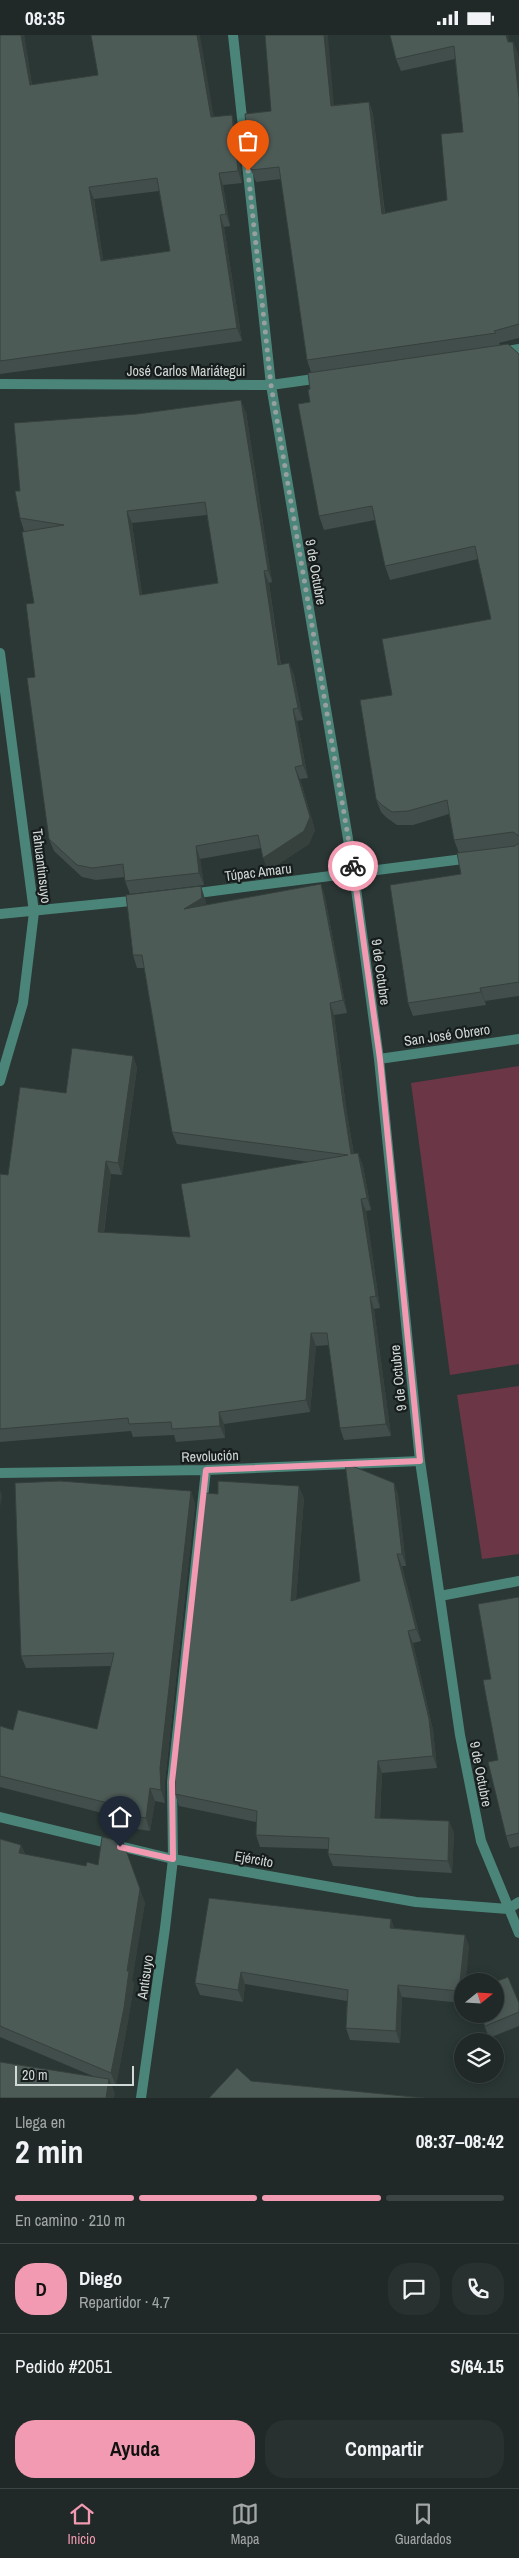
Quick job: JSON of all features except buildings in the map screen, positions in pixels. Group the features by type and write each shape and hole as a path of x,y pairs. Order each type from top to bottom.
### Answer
{"street":[{"name":"9 de Octubre","path":"233,35 271,385 354,874 380,1059 420,1461 440,1596 471,1796 481,1841 519,1933"},
{"path":"490,353 519,349"},
{"name":"José Carlos Mariátegui","path":"0,384 271,385 328,377"},
{"name":"Tahuantinsuyo","path":"0,653 34,912 23,1003 0,1081"},
{"name":"Túpac Amaru","path":"180,895 480,857"},
{"path":"0,914 150,899"},
{"name":"San José Obrero","path":"380,1059 519,1039"},
{"name":"Revolución","path":"0,1473 206,1470 420,1461"},
{"name":"Antisuyo","path":"141,2098 173,1859 172,1782 206,1470"},
{"path":"440,1596 519,1581"},
{"name":"Ejército","path":"0,1817 173,1859 416,1902 508,1909"},
{"path":"508,1909 519,1902"}],"shaded area":[{"path":"519,1066 519,1364 450,1375 411,1083"},
{"path":"519,1386 519,1554 482,1559 457,1395"}],"way so far":[{"path":"248,171 271,385 353,866"}],"route":[{"path":"120,1847 173,1859 172,1782 206,1470 420,1461 380,1059 353,866"}]}
